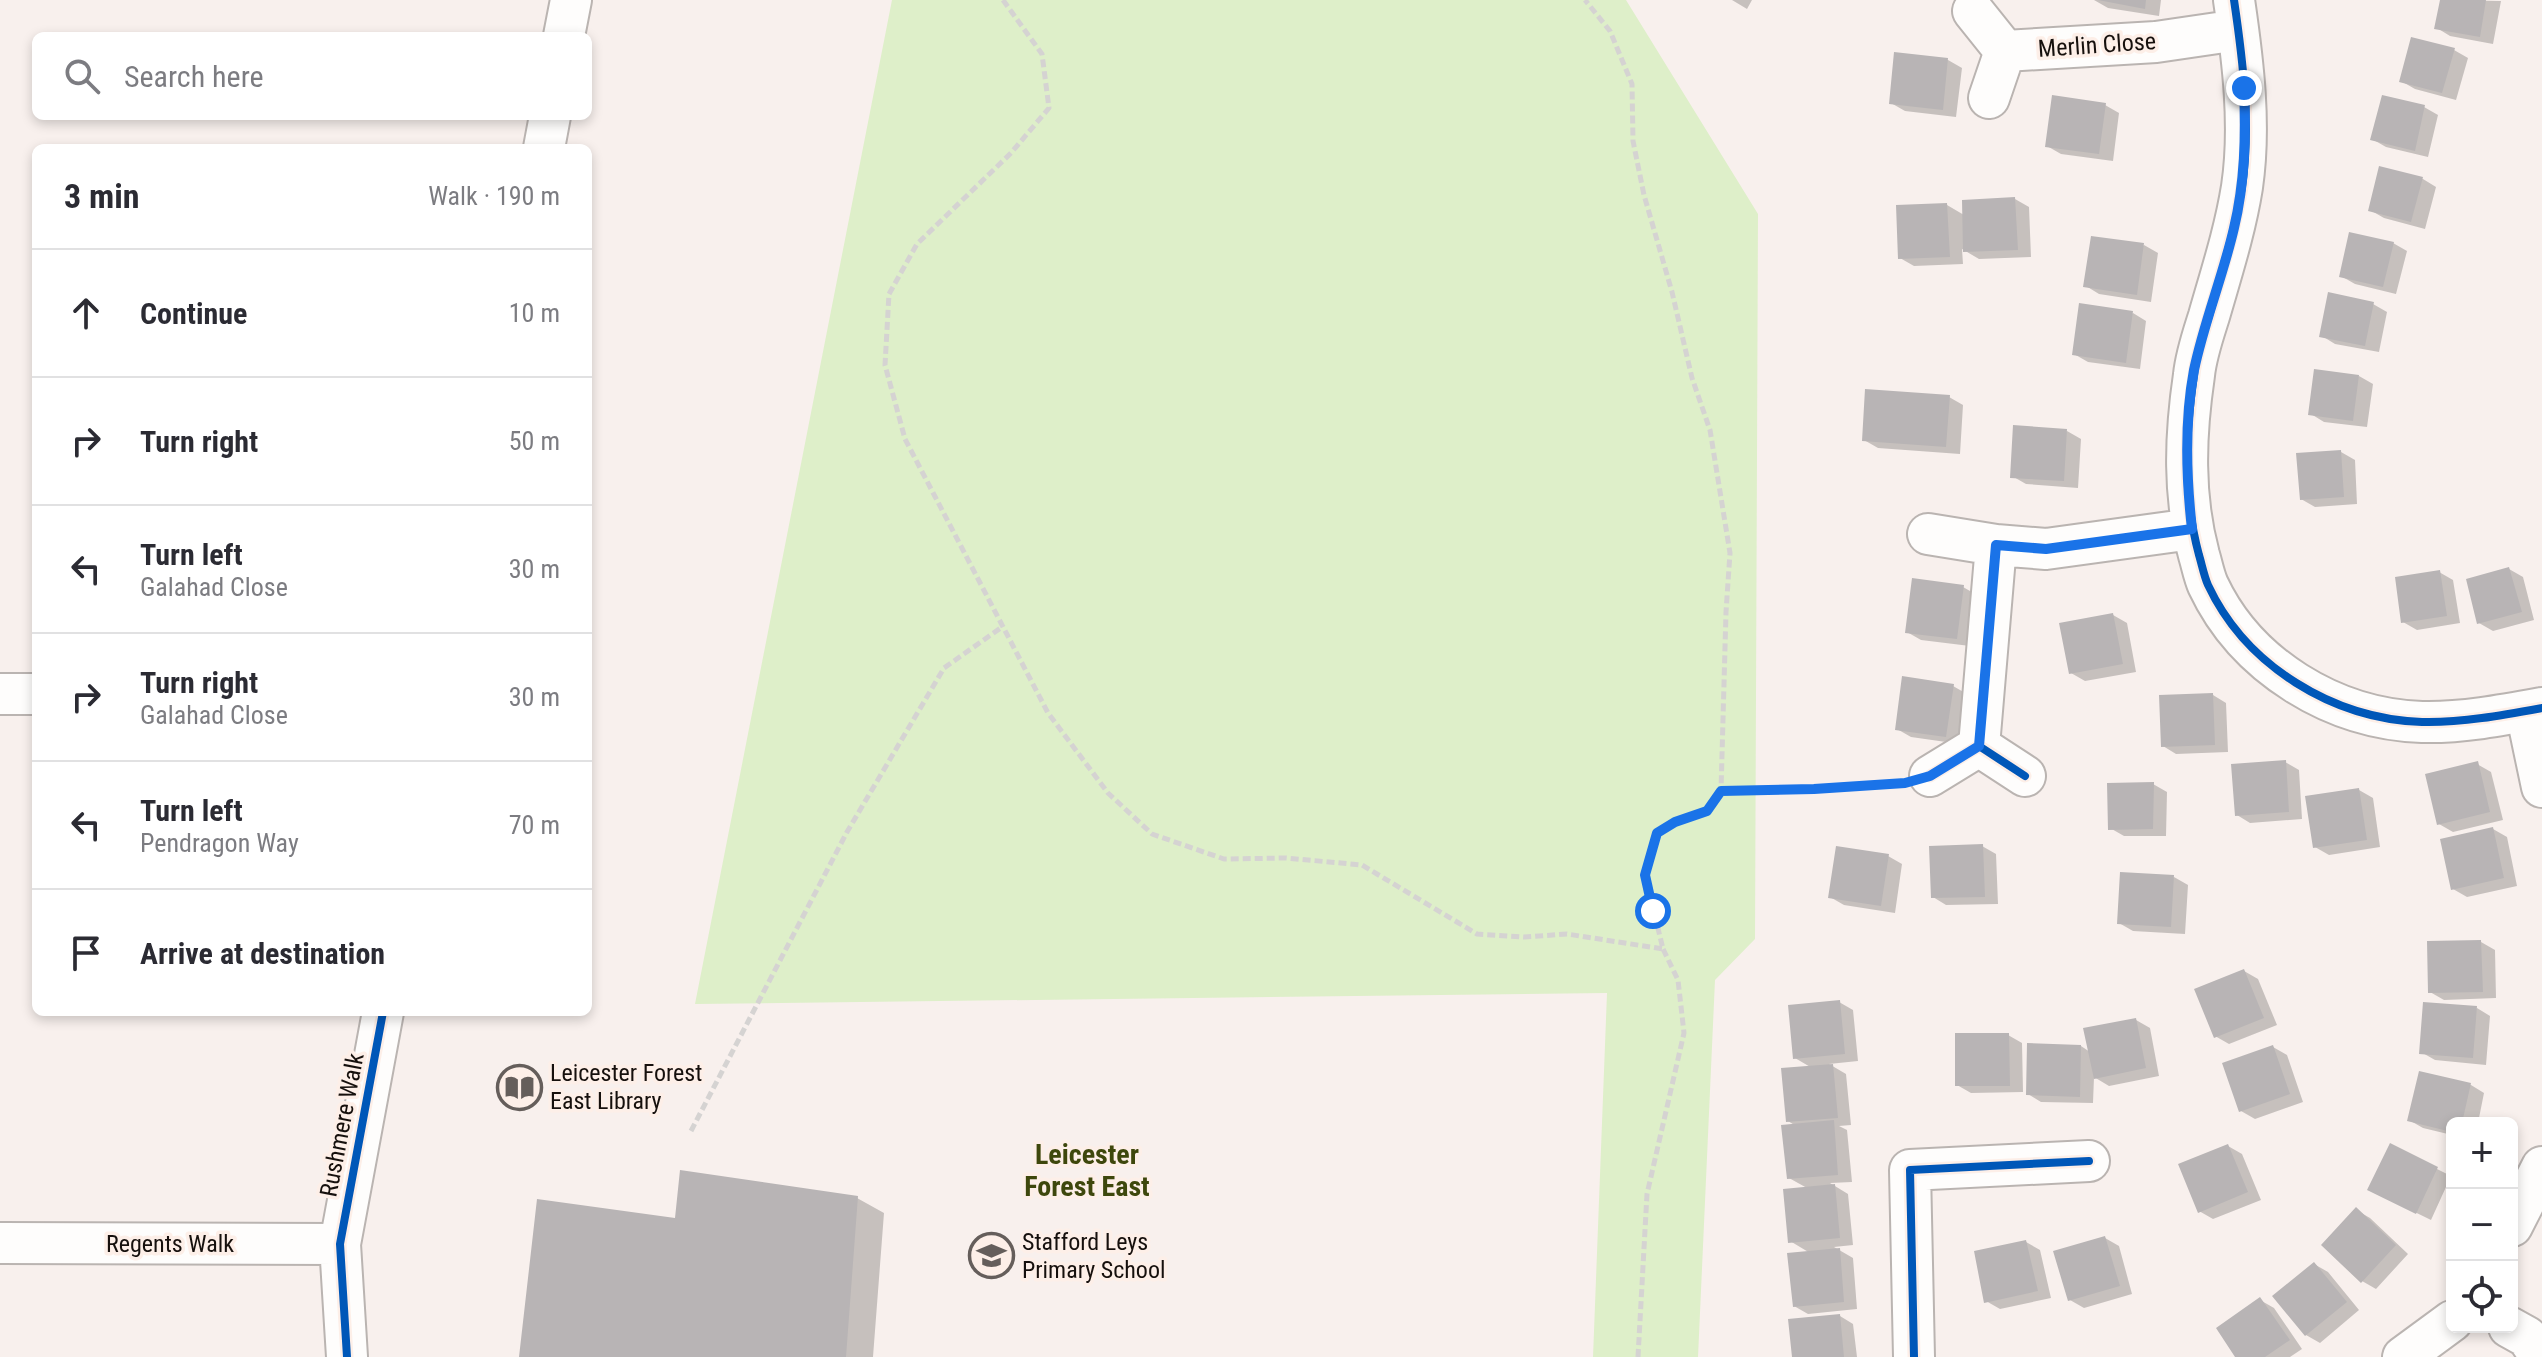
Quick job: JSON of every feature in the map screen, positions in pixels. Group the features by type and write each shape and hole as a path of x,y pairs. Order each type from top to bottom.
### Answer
{"street":[{"path":"565,32 571,0"},
{"path":"1973,11 2005,51"},
{"path":"2236,15 2246,145 2242,186 2234,229 2194,370 2188,418 2186,474 2192,529 2207,584 2236,630 2273,668 2316,696 2374,716 2422,722 2534,710 2542,787"},
{"name":"Merlin Close","path":"1989,98 2005,51 2156,42 2236,15"},
{"path":"545,144 549,120"},
{"path":"1928,534 2046,549 2192,529"},
{"path":"1979,746 1996,545"},
{"path":"0,694 32,694"},
{"path":"1930,776 1979,746"},
{"path":"1979,746 2025,776"},
{"name":"Rushmere Walk","path":"347,1357 340,1244 382,1016"},
{"path":"1914,1357 1910,1170 2089,1161"},
{"path":"2518,1214 2542,1167"},
{"name":"Regents Walk","path":"0,1243 340,1244"},
{"path":"2403,1357 2446,1325"},
{"path":"2518,1332 2527,1337 2541,1357"}],"path":[{"path":"1003,0 1042,54 1049,108 1011,153 917,244 889,294 885,365 905,439 1048,713 1108,793 1152,834 1224,859 1286,858 1362,865 1477,934 1524,937 1567,934 1663,949"},
{"path":"1585,0 1610,31 1632,84 1633,141 1644,195 1672,292 1692,378 1710,430 1730,553 1721,791 1707,811 1675,822 1657,833 1645,875 1663,949 1678,980 1684,1033 1647,1194 1638,1357"},
{"path":"691,1131 847,832 944,668 1003,626"},
{"path":"1721,791 1905,783 1930,776"}],"green space":[{"path":"892,0 1626,0 1758,214 1755,939 1715,980 1698,1357 1593,1357 1607,993 695,1004"}],"building":[{"path":"2098,0 2146,0 2145,9"},
{"path":"2440,0 2486,0 2480,37 2434,29"},
{"path":"2411,37 2455,48 2442,93 2399,82"},
{"path":"1894,52 1948,58 1943,110 1889,104"},
{"path":"2052,95 2106,103 2099,154 2045,147"},
{"path":"2382,95 2425,105 2415,151 2370,140"},
{"path":"2379,166 2423,177 2411,222 2368,211"},
{"path":"2015,197 2018,250 1963,252 1962,200"},
{"path":"1947,203 1950,257 1898,259 1896,205"},
{"path":"2349,232 2394,242 2383,287 2339,277"},
{"path":"2091,236 2144,243 2137,295 2083,287"},
{"path":"2328,292 2374,302 2365,346 2319,337"},
{"path":"2079,303 2133,311 2126,363 2072,355"},
{"path":"2314,369 2359,375 2353,421 2308,415"},
{"path":"1865,389 1950,395 1946,447 1862,441"},
{"path":"2013,425 2067,429 2064,481 2010,478"},
{"path":"2341,450 2344,497 2300,500 2296,453"},
{"path":"2509,567 2522,612 2477,624 2466,579"},
{"path":"2440,570 2447,616 2401,623 2395,577"},
{"path":"1912,578 1964,585 1957,639 1905,633"},
{"path":"2113,613 2123,664 2069,674 2059,623"},
{"path":"1902,676 1954,684 1946,737 1895,730"},
{"path":"2213,693 2215,745 2161,747 2159,695"},
{"path":"2286,760 2289,812 2235,816 2231,764"},
{"path":"2478,761 2490,812 2437,825 2425,774"},
{"path":"2154,782 2153,829 2108,830 2107,783"},
{"path":"2359,788 2367,840 2313,848 2305,796"},
{"path":"2493,827 2504,878 2451,890 2440,839"},
{"path":"1983,844 1985,897 1931,898 1929,846"},
{"path":"1836,846 1889,854 1881,906 1828,898"},
{"path":"2120,872 2174,875 2171,927 2117,924"},
{"path":"2481,940 2483,992 2428,993 2427,941"},
{"path":"2244,969 2264,1018 2214,1038 2194,989"},
{"path":"1840,1000 1845,1054 1793,1059 1788,1005"},
{"path":"2423,1002 2477,1006 2473,1058 2419,1054"},
{"path":"2136,1018 2146,1068 2094,1079 2083,1028"},
{"path":"1955,1033 2009,1033 2010,1086 1955,1086"},
{"path":"2027,1043 2081,1045 2080,1097 2026,1095"},
{"path":"2273,1045 2290,1094 2239,1112 2222,1063"},
{"path":"1833,1064 1838,1118 1786,1122 1781,1068"},
{"path":"2419,1071 2471,1083 2463,1117 2446,1117 2446,1131 2407,1121"},
{"path":"1834,1120 1838,1175 1787,1179 1781,1125"},
{"path":"2390,1143 2438,1167 2416,1214 2367,1190"},
{"path":"2228,1144 2248,1192 2198,1213 2178,1164"},
{"path":"680,1170 858,1196 846,1357 519,1357 537,1199 675,1218"},
{"path":"1835,1184 1840,1238 1788,1243 1783,1189"},
{"path":"2356,1207 2396,1245 2361,1283 2321,1245"},
{"path":"2105,1236 2120,1286 2068,1301 2053,1251"},
{"path":"2026,1240 2038,1291 1984,1303 1974,1251"},
{"path":"1840,1248 1844,1302 1793,1307 1787,1253"},
{"path":"2314,1262 2347,1302 2305,1336 2272,1296"},
{"path":"2260,1297 2290,1340 2265,1357 2235,1357 2216,1328"},
{"path":"1840,1314 1844,1357 1792,1357 1788,1319"}],"cycle path":[{"path":"2234,0 2245,94 2245,164 2232,236 2196,360 2187,443 2190,511 2208,585 2224,614 2269,663 2296,683 2356,711 2389,719 2437,722 2542,708"},
{"path":"1930,776 1979,746 2025,776"},
{"path":"347,1357 340,1244 382,1016"},
{"path":"1914,1357 1910,1170 2089,1161"}],"place":[{"name":"Leicester Forest East Library","path":"519,1087"},
{"name":"Stafford Leys Primary School","path":"991,1256"}],"district":[{"name":"Leicester Forest East","path":"1087,1170"}],"route":[{"path":"1653,911 1645,875 1657,833 1675,822 1707,811 1721,791 1905,783 1930,776 1979,746 1996,545 2046,549 2192,529 2186,474 2188,418 2194,370 2234,229 2242,186 2246,145 2244,88"}]}
